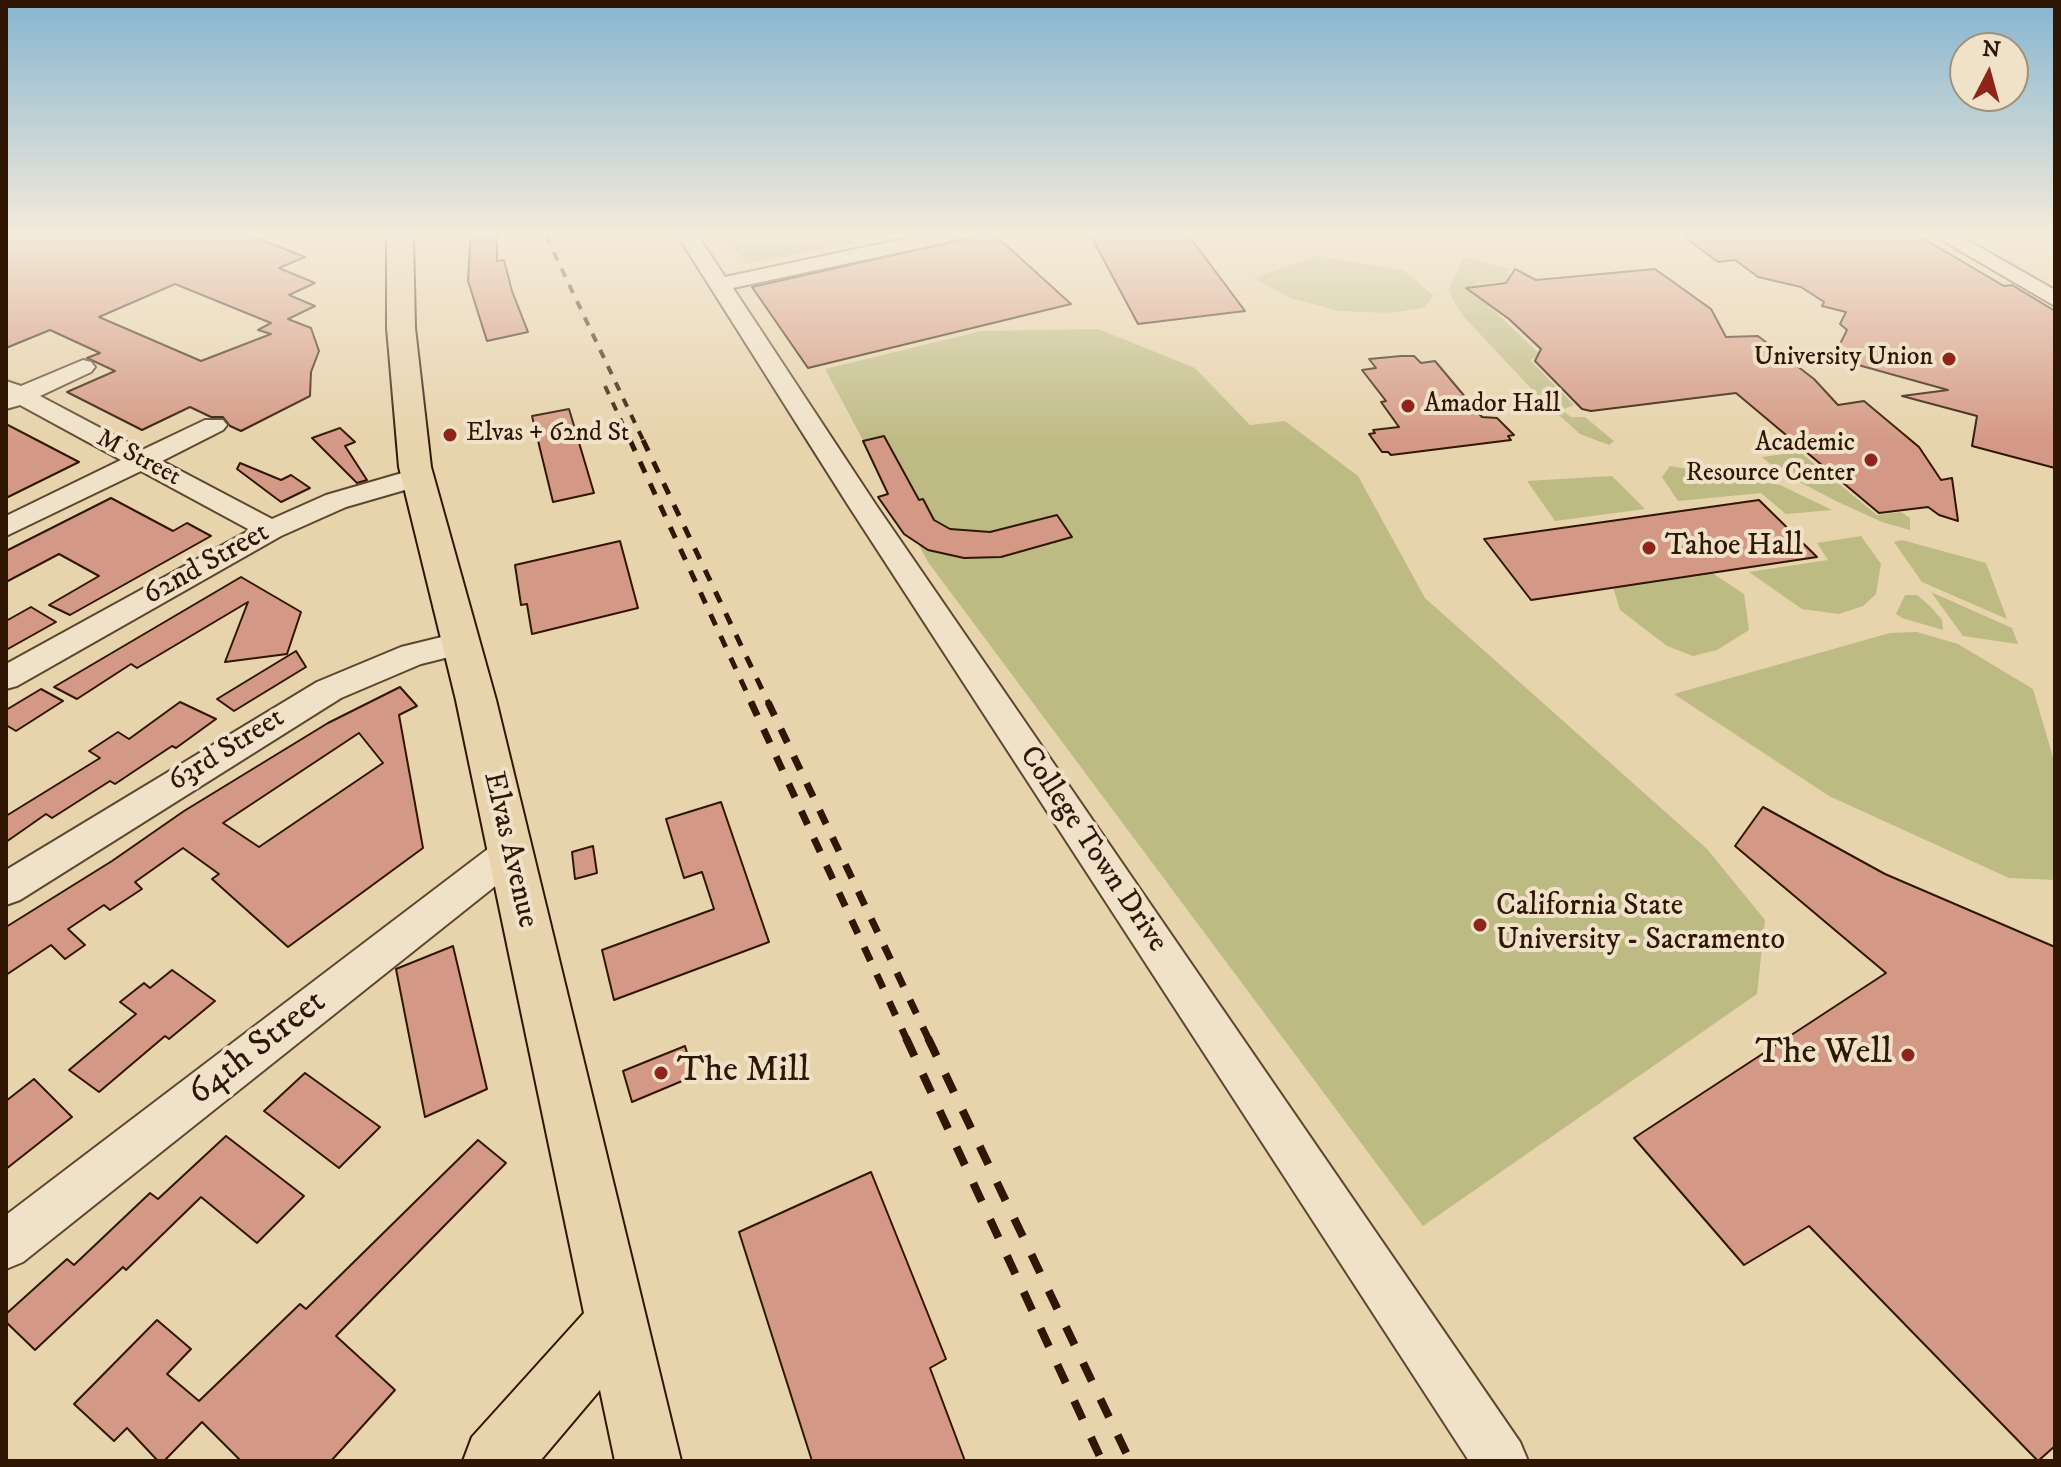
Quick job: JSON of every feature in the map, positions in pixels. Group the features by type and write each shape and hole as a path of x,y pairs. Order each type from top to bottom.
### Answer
{"main road":[{"name":"Elvas Avenue","path":"401,304 415,467 462,643 648,1461"},
{"path":"496,1461 615,1325"}],"street":[{"name":"College Town Drive","path":"734,304 862,505 1501,1461"},
{"path":"11,396 83,367"},
{"name":"M Street","path":"11,396 141,460 271,530"},
{"path":"6,527 214,425"},
{"name":"62nd Street","path":"6,678 271,530 336,501 419,477"},
{"name":"63rd Street","path":"6,889 329,690 412,655 462,643"},
{"name":"64th Street","path":"6,1245 510,853"}],"shaded area":[{"path":"1314,304 1426,304 1423,308 1389,313 1339,311"},
{"path":"1456,304 1487,304 1542,356 1530,360 1574,405 1562,410 1571,417 1585,417 1614,441 1609,445 1580,434 1542,400 1463,316"},
{"path":"1098,329 1195,368 1250,425 1285,421 1358,476 1425,598 1707,849 1765,920 1757,994 1423,1226 928,562 825,369 981,331"},
{"path":"1800,452 1877,515 1901,512 1910,518 1910,530 1882,522 1838,502 1778,471 1762,457"},
{"path":"1670,466 1780,485 1832,510 1786,514 1761,493 1678,501 1662,477"},
{"path":"1612,476 1645,509 1555,521 1527,481"},
{"path":"1861,536 1881,564 1876,594 1863,606 1839,614 1802,609 1749,572 1828,560 1817,543"},
{"path":"1902,540 1986,563 2007,619 1922,582 1894,542"},
{"path":"1712,573 1744,594 1749,630 1717,650 1693,656 1667,646 1620,610 1613,587"},
{"path":"1931,592 2012,628 2018,644 1963,636"},
{"path":"1905,595 1917,595 1930,606 1942,620 1943,630 1896,614"},
{"path":"1917,632 1958,644 2033,689 2055,764 2055,880 2009,878 1829,796 1674,694 1890,633"}],"building":[{"path":"6,304 128,304 99,317 201,361 271,334 258,330 271,323 225,304 311,304 315,306 288,319 311,328 319,351 311,372 310,396 241,431 230,426 223,417 211,417 190,407 142,430 67,392 115,371 87,358 100,353 50,330 6,348"},
{"path":"475,304 517,304 528,332 487,341"},
{"path":"764,304 1069,304 808,368"},
{"path":"1128,304 1240,304 1245,311 1138,324"},
{"path":"1489,304 1705,304 1711,309 1726,337 1758,336 1814,379 1838,405 1864,401 1919,447 1941,480 1952,478 1958,521 1939,515 1928,507 1879,513 1736,393 1591,411 1582,409 1535,361 1541,349"},
{"name":"University Union","path":"2044,304 2055,311 2055,468 1972,446 1977,416 1902,396 1948,390 1833,358 1847,330 1840,324 1846,312 1822,306"},
{"name":"Amador Hall","path":"1414,356 1421,363 1435,361 1482,417 1497,418 1514,435 1508,436 1511,440 1391,455 1382,452 1369,434 1375,433 1373,430 1399,427 1381,402 1386,401 1362,370 1376,368 1369,359"},
{"path":"569,409 594,493 553,502 532,416"},
{"path":"6,424 79,462 6,498"},
{"path":"340,428 355,442 345,446 367,480 357,483 312,438"},
{"path":"884,436 919,500 923,499 934,520 950,529 990,532 1057,515 1072,537 1001,557 964,558 928,550 904,534 878,497 888,494 863,441"},
{"path":"240,463 281,480 291,475 310,488 281,502 237,469"},
{"path":"111,498 173,531 187,523 211,536 70,615 49,605 99,576 59,554 6,582 6,551"},
{"name":"Tahoe Hall","path":"1759,500 1817,557 1531,600 1484,539"},
{"path":"620,541 638,608 532,634 527,604 521,605 515,565"},
{"path":"241,577 301,612 287,654 225,662 248,602 137,668 131,664 77,699 54,687"},
{"path":"31,607 56,622 6,650 6,621"},
{"path":"296,651 306,667 234,711 217,699"},
{"path":"400,687 417,706 399,715 423,848 288,947 212,879 219,874 183,848 135,882 142,889 110,910 104,905 68,929 85,945 65,959 51,945 6,975 6,927 112,861 184,811 328,723","holes":["359,733 383,763 259,847 223,823"]},
{"path":"41,689 63,701 16,731 6,725 6,710"},
{"path":"180,702 216,719 176,748 172,746 115,784 110,781 52,818 46,814 6,842 6,816 100,758 89,751 118,732 129,739"},
{"path":"721,802 769,942 614,1000 602,950 714,909 702,872 684,878 666,819"},
{"name":"The Well","path":"1763,807 1885,874 2055,947 2055,1446 2038,1461 1809,1226 1744,1265 1634,1138 1886,973 1735,846"},
{"path":"593,846 597,873 575,879 572,852"},
{"path":"453,946 487,1089 425,1117 396,969"},
{"path":"172,970 215,1001 169,1039 165,1036 99,1092 69,1070 136,1014 120,1002 144,983 150,988"},
{"path":"685,1046 694,1076 632,1102 623,1071"},
{"path":"305,1073 380,1127 339,1168 264,1111"},
{"path":"34,1079 72,1117 6,1169 6,1101"},
{"path":"226,1136 304,1196 257,1243 201,1197 126,1270 123,1267 35,1350 6,1322 6,1314 67,1259 74,1265 150,1193 158,1199"},
{"path":"478,1140 506,1163 336,1336 395,1390 331,1461 241,1461 202,1422 164,1461 158,1461 127,1428 114,1441 74,1404 157,1320 191,1349 167,1374 199,1401 300,1304 306,1309"},
{"path":"871,1172 946,1359 930,1368 965,1461 812,1461 739,1232"}],"railway":[{"path":"579,304 644,442"},
{"path":"605,386 631,442"},
{"path":"630,440 752,704"},
{"path":"643,440 769,704"},
{"path":"751,702 907,1040"},
{"path":"768,702 929,1040"},
{"path":"906,1038 1102,1461"},
{"path":"928,1038 1130,1461"}],"place":[{"name":"University Union","path":"1949,359"},
{"name":"Amador Hall","path":"1408,406"},
{"name":"Elvas + 62nd St","path":"450,435"},
{"name":"Academic Resource Center","path":"1871,460"},
{"name":"Tahoe Hall","path":"1649,548"},
{"name":"California State University - Sacramento","path":"1480,925"},
{"name":"The Well","path":"1908,1055"},
{"name":"The Mill","path":"661,1073"}]}
